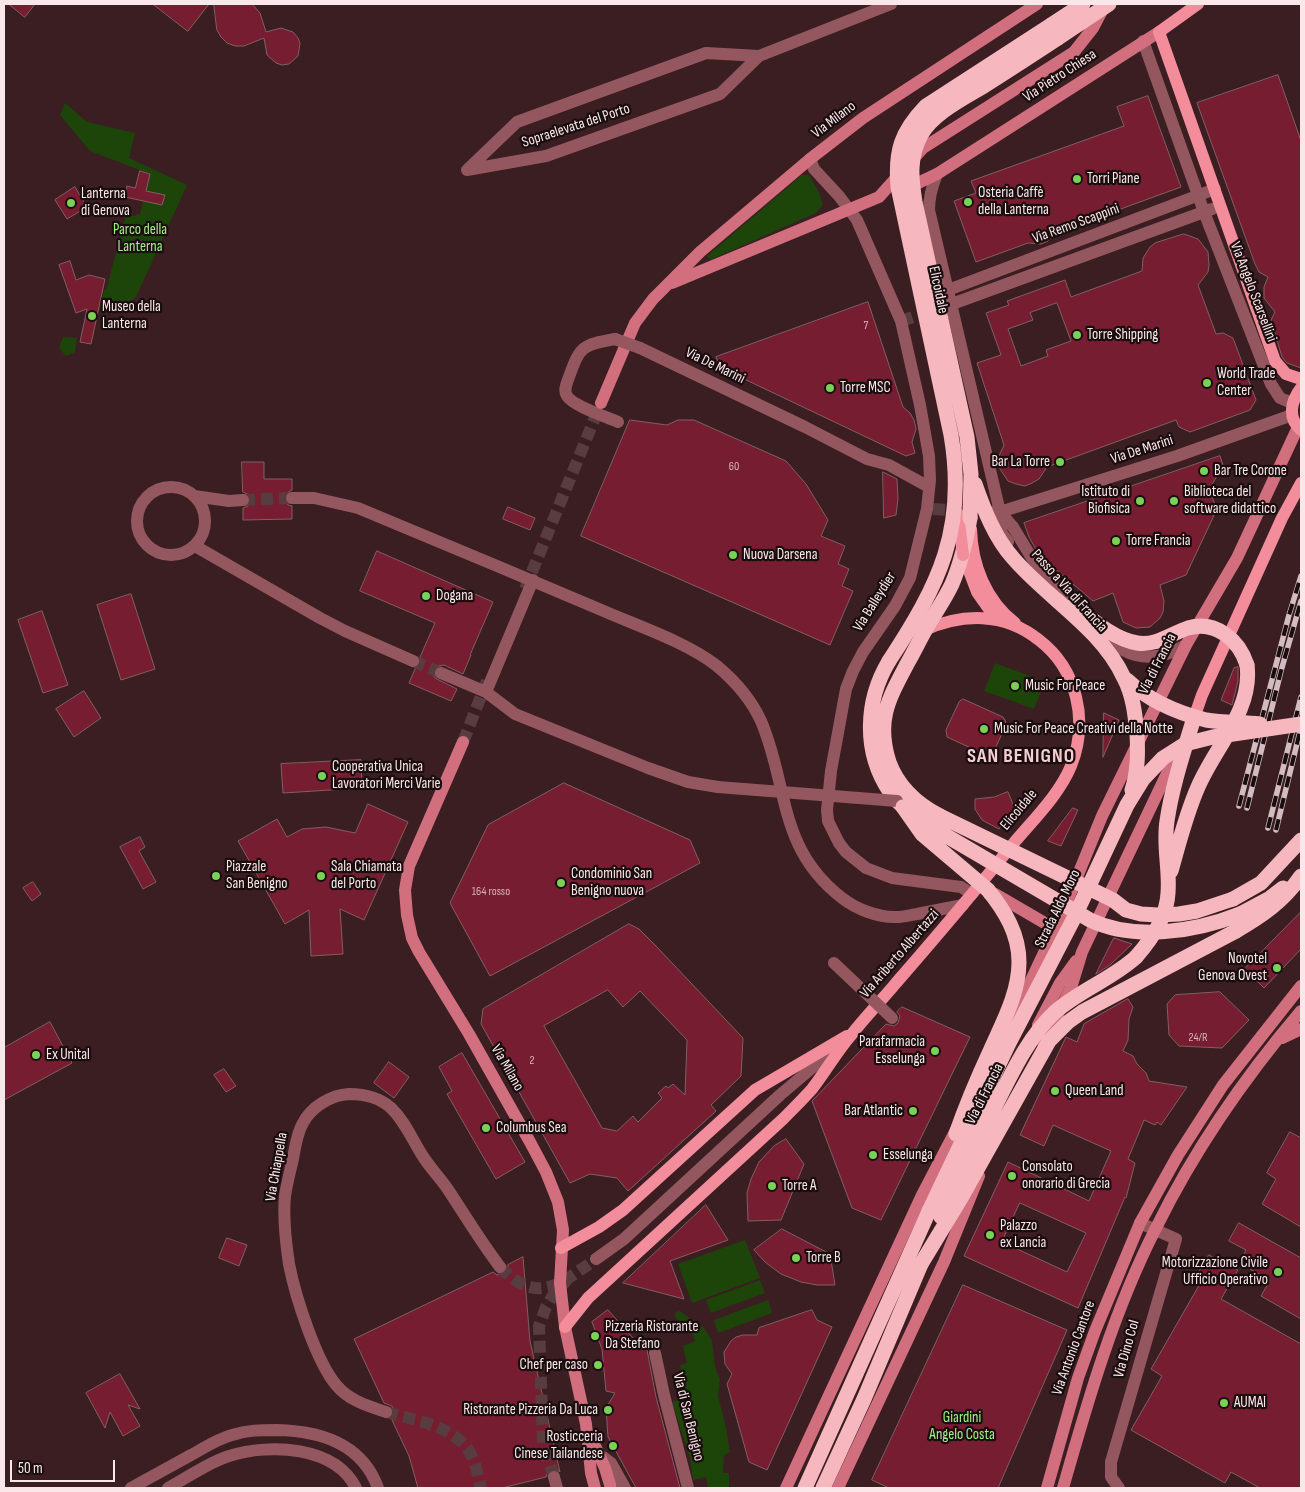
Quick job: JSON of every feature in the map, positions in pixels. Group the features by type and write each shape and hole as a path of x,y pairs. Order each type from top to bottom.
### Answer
{"highway":[{"name":"Elicoidale","path":"1083,4 926,106 912,120 900,145 897,158 898,187 951,435 956,462 956,494 952,528 939,572 921,610 880,676 874,696 870,731 878,768 885,784 900,804 926,824 1082,915 1103,926 1118,930 1188,928 1220,922 1270,898 1301,871"},
{"name":"Elicoidale","path":"926,629 952,584 976,516 967,437 960,400 912,184 912,161 915,148 922,133 934,119 1107,5"},
{"path":"951,435 971,474 984,509 1012,557 1037,584 1087,629 1108,653 1125,678 1137,690 1149,698 1207,720 1297,724"},
{"path":"1012,557 1106,630 1120,637 1135,643 1147,644 1162,641 1188,628 1200,626 1214,628 1225,633 1235,642 1244,655 1247,665 1248,684 1245,697 1206,771 1185,819 1168,882"},
{"path":"926,629 890,696 884,722 885,745 892,768 901,786 926,809 1113,900 1126,910 1142,914 1179,914 1197,911 1233,899 1262,882 1300,841"},
{"path":"1125,678 1134,707 1138,752 1136,777 1127,805"},
{"path":"823,1488 864,1399 950,1194 1034,1036 1055,1012 1074,997 1116,973 1136,957 1147,943 1164,911 1167,902 1168,882 1165,838 1167,822 1175,782 1193,721"},
{"name":"Strada Aldo Moro","path":"929,1211 989,1083 1073,920 1127,805 1153,768 1185,744 1213,737 1297,724"},
{"path":"806,1488 929,1211 966,1104 1011,1004 1019,962 1011,924 996,900 988,890 922,834 900,804"},
{"path":"921,1264 961,1198 1049,1041 1068,1022 1082,1012 1236,931 1273,908 1290,892 1301,876"}],"main road":[{"name":"Via Milano","path":"600,403 635,323 652,299 700,252 810,159 863,118 1038,4"},
{"name":"Via Pietro Chiesa","path":"937,174 1159,32 1198,4"},
{"name":"Via Milano","path":"668,285 879,197 923,148 1074,52 1107,5"},
{"name":"Via Angelo Scarsellini","path":"1159,32 1275,361 1286,374 1301,379"},
{"path":"918,183 937,174"},
{"path":"1292,409 1301,388"},
{"name":"Via di Francia","path":"786,1488 922,1195 1006,1033 1057,925 1102,816 1186,645 1237,558 1300,429 1292,409"},
{"name":"Via di Francia","path":"838,1488 944,1262 998,1130 1071,988 1082,952 1173,759 1193,721 1202,695 1278,527 1301,483"},
{"path":"956,494 963,555 977,592 996,619"},
{"path":"976,516 971,543 978,573 1001,610 1023,629"},
{"name":"Elicoidale","path":"889,662 913,637 926,629 962,618 996,619 1023,629 1046,645 1064,666 1075,691 1079,738 1071,766 1052,797 972,894"},
{"name":"Via Milano","path":"463,742 409,866 405,890 407,915 412,938 419,952 469,1034 546,1172 558,1202 563,1230 560,1283 564,1327 586,1424 591,1473 595,1488"},
{"name":"Via Ariberto Albertazzi","path":"851,1034 972,894"},
{"name":"Via Balleydier","path":"972,894 995,894 1057,925"},
{"name":"Via Antonio Cantore","path":"1047,1488 1078,1378 1095,1331 1140,1223 1178,1155 1214,1099 1301,986"},
{"name":"Via Antonio Cantore","path":"1287,1002 1301,994"},
{"name":"Via Antonio Cantore","path":"1063,1488 1091,1392 1107,1346 1155,1228 1227,1105 1267,1051 1301,1011"},
{"path":"1267,1051 1287,1035 1301,1029"},
{"path":"562,1248 624,1210 755,1090 851,1034"},
{"path":"564,1327 588,1298 798,1104 812,1089 851,1034"},
{"name":"Via Milano","path":"586,1424 605,1468 611,1488"}],"street":[{"name":"Sopraelevata del Porto","path":"759,56 706,53 517,122 467,170 546,156 720,94 759,56 891,4"},
{"name":"Via Angelo Scarsellini","path":"1143,42 1204,212 1271,384 1280,398 1292,409"},
{"name":"Via Balleydier","path":"810,159 814,168 857,220 901,321 920,405 929,456 930,509 910,578 895,606 863,652 846,689 831,771 827,810 828,822 842,847 866,868 892,878 961,888 972,894"},
{"path":"937,174 929,198 929,210 1000,512"},
{"name":"Via Remo Scappini","path":"948,290 1215,189"},
{"path":"952,304 1221,206"},
{"name":"Via De Marini","path":"618,422 573,402 565,391 577,354 586,347 596,343 615,339 640,348 867,459 889,465 929,487"},
{"name":"Via De Marini","path":"976,516 1000,512 1177,456 1292,409"},
{"path":"174,488 185,490 194,496 201,505 205,521 202,537 195,546 185,552 174,555 163,554 153,550 139,532 139,510 145,500 153,493 163,489 174,488"},
{"path":"194,496 229,501 243,500"},
{"path":"292,498 314,498 358,508 533,580 664,637 716,665 746,695 761,722 768,740 788,819 803,854 822,879 850,904 880,915 897,917 963,905"},
{"name":"Passo a Via di Francia","path":"1000,512 1013,527 1033,560 1082,620 1110,662 1130,686 1145,728"},
{"name":"Passo a Via di Francia","path":"1000,512 1001,532 1024,567 1082,620 1122,650 1142,657 1158,657 1174,652 1186,645"},
{"path":"195,546 320,618 413,661"},
{"path":"486,692 533,580"},
{"path":"1110,662 1122,650"},
{"path":"441,673 486,692 515,714 648,768 688,782 718,787 900,804"},
{"path":"834,963 892,1018"},
{"path":"596,1259 624,1239 780,1095 851,1034"},
{"name":"Via Chiappella","path":"386,1412 363,1405 350,1398 337,1386 324,1366 308,1329 290,1264 286,1238 285,1197 300,1128 310,1112 332,1098 344,1094 373,1097 390,1108 399,1117 481,1242 500,1266"},
{"path":"1140,1223 1155,1228"},
{"name":"Via Dino Col","path":"1119,1488 1110,1477 1111,1462 1176,1239 1155,1228"},
{"name":"Via di San Benigno","path":"656,1353 664,1395 688,1488"},
{"path":"131,1488 219,1440 246,1431 259,1430 306,1432 318,1434 336,1442 349,1449 368,1467 378,1488"},
{"path":"168,1488 229,1456 247,1452 283,1450 329,1460 346,1473 356,1488"},
{"name":"Via Milano","path":"599,1454 611,1463 625,1488"}],"green space":[{"name":"Parco della Lanterna","path":"65,103 87,122 135,133 129,158 187,185 136,297 118,312 100,306 104,290 107,287 125,218 140,214 150,174 90,151 60,115"},
{"path":"802,175 808,175 820,194 822,206 816,213 710,260 707,256"},
{"path":"63,337 77,338 75,352 66,356 59,348"},
{"name":"Music For Peace","path":"995,663 1045,682 1034,709 984,691"},
{"path":"745,1240 760,1278 692,1303 678,1264"},
{"path":"760,1280 765,1293 711,1313 706,1300"},
{"path":"768,1300 772,1313 718,1333 714,1320"},
{"path":"678,1310 704,1328 712,1341 715,1368 720,1379 718,1396 730,1452 724,1455 723,1473 729,1473 729,1488 708,1488 706,1477 693,1480 690,1458 672,1402 685,1398 680,1365 687,1363 683,1346 695,1341 693,1335 674,1316"}],"building":[{"path":"9,4 35,4 25,17"},
{"path":"153,4 209,4 188,31"},
{"path":"214,4 252,4 260,13 266,32 281,28 293,32 300,43 298,56 289,64 282,65 276,63 267,55 264,38 244,46 235,46 227,43 217,30"},
{"path":"1278,75 1301,141 1301,368 1287,363 1282,357 1271,320 1275,312 1264,298 1264,287 1268,277 1259,272 1255,264 1197,103"},
{"name":"Torri Piane","path":"1148,96 1181,187 1055,233 1048,241 1041,244 1028,243 976,262 954,201 976,193 971,181 1124,126 1117,107"},
{"path":"140,171 150,174 146,191 165,195 162,205 125,197 127,186 135,188"},
{"name":"Lanterna di Genova","path":"75,187 87,207 67,219 55,200"},
{"path":"1184,234 1198,239 1208,252 1208,272 1198,285 1216,334 1223,333 1233,338 1256,400 1250,410 1190,432 1179,427 1176,420 1047,467 1039,479 1025,486 1008,481 1000,469 998,458 1004,445 977,363 1001,355 986,313 1009,305 1007,301 1065,280 1071,297 1142,271 1143,258 1155,243","holes":["1057,303 1071,341 1046,350 1048,356 1021,366 1008,329 1033,320 1030,313"]},
{"path":"70,261 76,280 89,275 105,279 91,344 80,342 87,309 76,313 59,265"},
{"name":"Torre MSC","path":"868,302 903,407 914,420 916,429 912,442 915,453 906,456 721,368 716,357"},
{"name":"Nuova Darsena","path":"630,420 667,425 678,420 694,420 786,461 806,484 828,520 821,536 845,546 838,564 849,569 842,586 853,591 830,645 581,536"},
{"name":"Torre Francia","path":"1220,456 1223,465 1209,490 1217,509 1186,575 1160,585 1164,601 1163,612 1160,618 1150,627 1136,628 1123,622 1113,593 1093,601 1039,555 1029,537 1024,523"},
{"path":"242,462 264,462 264,479 292,479 292,490 285,494 284,498 288,505 292,506 292,519 243,520 243,508 248,506 251,500 249,495 243,492"},
{"path":"883,472 897,479 898,499 896,515 884,518"},
{"path":"508,507 535,518 530,530 503,519"},
{"name":"Dogana","path":"377,551 493,602 463,674 444,665 437,666 434,669 433,674 435,678 457,689 451,701 409,683 415,669 421,664 420,657 435,623 360,591"},
{"path":"131,594 155,669 121,680 97,605"},
{"path":"42,611 68,685 43,693 18,620"},
{"path":"1238,667 1238,681 1232,705 1221,700 1234,668"},
{"path":"84,691 101,718 74,737 56,709"},
{"path":"963,699 1003,717 1005,720 1006,725 994,751 990,754 986,755 947,737 946,730 959,702"},
{"path":"1104,713 1119,720 1103,757"},
{"name":"Cooperativa Unica Lavoratori Merci Varie","path":"361,760 362,788 283,793 281,764"},
{"name":"Condominio San Benigno nuova","path":"564,783 690,840 700,863 490,976 450,903 488,825"},
{"path":"1008,792 1015,809 999,829 982,820 975,809 975,799 994,797"},
{"name":"Sala Chiamata del Porto","path":"368,804 408,822 364,920 340,909 343,954 311,956 309,910 285,924 238,841 277,819 287,837 302,829 326,827 355,833"},
{"path":"1073,808 1078,810 1061,846 1048,841"},
{"path":"140,837 145,847 139,851 156,882 143,889 120,847"},
{"path":"33,882 41,894 32,901 23,888"},
{"path":"1301,912 1301,949 1264,988 1245,969"},
{"path":"629,924 639,929 655,945 743,1038 741,1076 711,1105 716,1111 628,1191 617,1178 590,1174 570,1183 481,1024 483,1009","holes":["608,990 623,1007 640,991 687,1040 685,1095 673,1084 668,1088 666,1086 658,1093 662,1098 638,1122 633,1116 617,1131 602,1128 544,1026"]},
{"path":"1114,938 1132,944 1110,965 1096,974"},
{"path":"1220,992 1249,1020 1222,1048 1179,1046 1169,1035 1167,1004 1175,995"},
{"path":"1128,999 1133,1007 1129,1019 1128,1040 1123,1051 1133,1056 1137,1064 1146,1073 1149,1081 1187,1087 1161,1125 1157,1122 1155,1125 1144,1120 1128,1159 1135,1163 1126,1198 1078,1308 964,1256 1008,1162 1089,1201 1111,1151 1053,1125 1044,1146 1020,1135 1066,1037 1077,1042 1084,1024","holes":["1020,1203 1086,1233 1067,1272 1002,1242"]},
{"name":"Esselunga","path":"902,1007 970,1037 881,1220 852,1208 812,1101 886,1024 894,1026 898,1023 900,1016 897,1012"},
{"name":"Ex Unital","path":"50,1022 72,1063 4,1100 4,1048"},
{"name":"Columbus Sea","path":"462,1053 525,1162 496,1179 447,1094 452,1091 439,1067"},
{"path":"389,1062 409,1077 394,1098 374,1083"},
{"path":"224,1069 236,1086 226,1092 214,1075"},
{"path":"1290,1132 1301,1138 1301,1227 1262,1204 1276,1179 1267,1173"},
{"name":"Torre A","path":"786,1139 804,1164 781,1220 748,1221 747,1193 751,1179 759,1162 774,1146"},
{"path":"706,1205 728,1240 670,1261 684,1299 623,1283"},
{"name":"Motorizzazione Civile Ufficio Operativo","path":"1239,1223 1301,1258 1301,1319 1261,1296 1270,1280 1239,1263 1246,1250 1229,1241"},
{"name":"Torre B","path":"782,1229 830,1254 835,1285 817,1285 801,1282 781,1274 765,1262 754,1250"},
{"path":"227,1238 247,1245 239,1266 219,1258"},
{"name":"AUMAI","path":"1209,1255 1238,1270 1221,1299 1301,1344 1301,1488 1260,1488 1231,1472 1225,1483 1131,1430 1162,1376 1151,1369 1205,1275 1199,1272"},
{"path":"523,1257 530,1341 560,1472 557,1469 551,1469 546,1477 502,1488 418,1488 409,1456 391,1418 394,1410 392,1406 384,1403 354,1339 493,1272 497,1275 504,1274 508,1270 508,1265"},
{"name":"Giardini Angelo Costa","path":"963,1285 1067,1330 998,1488 889,1488 872,1480"},
{"path":"608,1310 633,1338 647,1350 656,1397 680,1488 636,1488 608,1437 606,1408 615,1393 606,1391 602,1349 592,1322"},
{"path":"812,1310 817,1320 832,1327 767,1470 749,1462 727,1384 732,1374 725,1364 724,1352 736,1337 757,1335 759,1328"},
{"path":"120,1374 140,1409 128,1405 140,1426 123,1436 110,1412 105,1428 86,1393"}],"tunnel":[{"path":"901,321 934,310"},
{"path":"525,589 601,403"},
{"path":"243,500 292,498"},
{"path":"933,509 963,511"},
{"path":"413,661 441,673"},
{"path":"463,742 487,681"},
{"path":"500,1267 526,1286 538,1288 560,1283 596,1259"},
{"path":"554,1477 543,1443 539,1326 546,1307 555,1292 567,1280"},
{"path":"386,1412 442,1429 462,1442 469,1451 477,1469 481,1488"}],"railway":[{"path":"1239,806 1301,576"},
{"path":"1247,808 1281,671 1301,601"},
{"path":"1268,828 1301,697"},
{"path":"1276,830 1301,727"}],"place":[{"name":"Torri Piane","path":"1077,179"},
{"name":"Osteria Caffè della Lanterna","path":"968,202"},
{"name":"Lanterna di Genova","path":"71,203"},
{"name":"Museo della Lanterna","path":"92,316"},
{"name":"Torre Shipping","path":"1077,335"},
{"name":"World Trade Center","path":"1207,383"},
{"name":"Torre MSC","path":"830,388"},
{"name":"Bar La Torre","path":"1060,462"},
{"name":"Bar Tre Corone","path":"1204,471"},
{"name":"Istituto di Biofisica","path":"1140,501"},
{"name":"Biblioteca del software didattico","path":"1174,501"},
{"name":"Torre Francia","path":"1116,541"},
{"name":"Nuova Darsena","path":"733,555"},
{"name":"Dogana","path":"426,596"},
{"name":"Music For Peace","path":"1015,686"},
{"name":"Music For Peace Creativi della Notte","path":"984,729"},
{"name":"Cooperativa Unica Lavoratori Merci Varie","path":"322,776"},
{"name":"Piazzale San Benigno","path":"216,876"},
{"name":"Sala Chiamata del Porto","path":"321,876"},
{"name":"Condominio San Benigno nuova","path":"561,883"},
{"name":"Novotel Genova Ovest","path":"1277,968"},
{"name":"Parafarmacia Esselunga","path":"935,1051"},
{"name":"Ex Unital","path":"36,1055"},
{"name":"Queen Land","path":"1055,1091"},
{"name":"Bar Atlantic","path":"913,1111"},
{"name":"Columbus Sea","path":"486,1128"},
{"name":"Esselunga","path":"873,1155"},
{"name":"Consolato onorario di Grecia","path":"1012,1176"},
{"name":"Torre A","path":"772,1186"},
{"name":"Palazzo ex Lancia","path":"990,1235"},
{"name":"Torre B","path":"796,1258"},
{"name":"Motorizzazione Civile Ufficio Operativo","path":"1278,1272"},
{"name":"Pizzeria Ristorante Da Stefano","path":"595,1336"},
{"name":"Chef per caso","path":"598,1365"},
{"name":"AUMAI","path":"1224,1403"},
{"name":"Ristorante Pizzeria Da Luca","path":"608,1410"},
{"name":"Rosticceria Cinese Tailandese","path":"613,1446"}],"district":[{"name":"SAN BENIGNO","path":"1021,757"}]}
